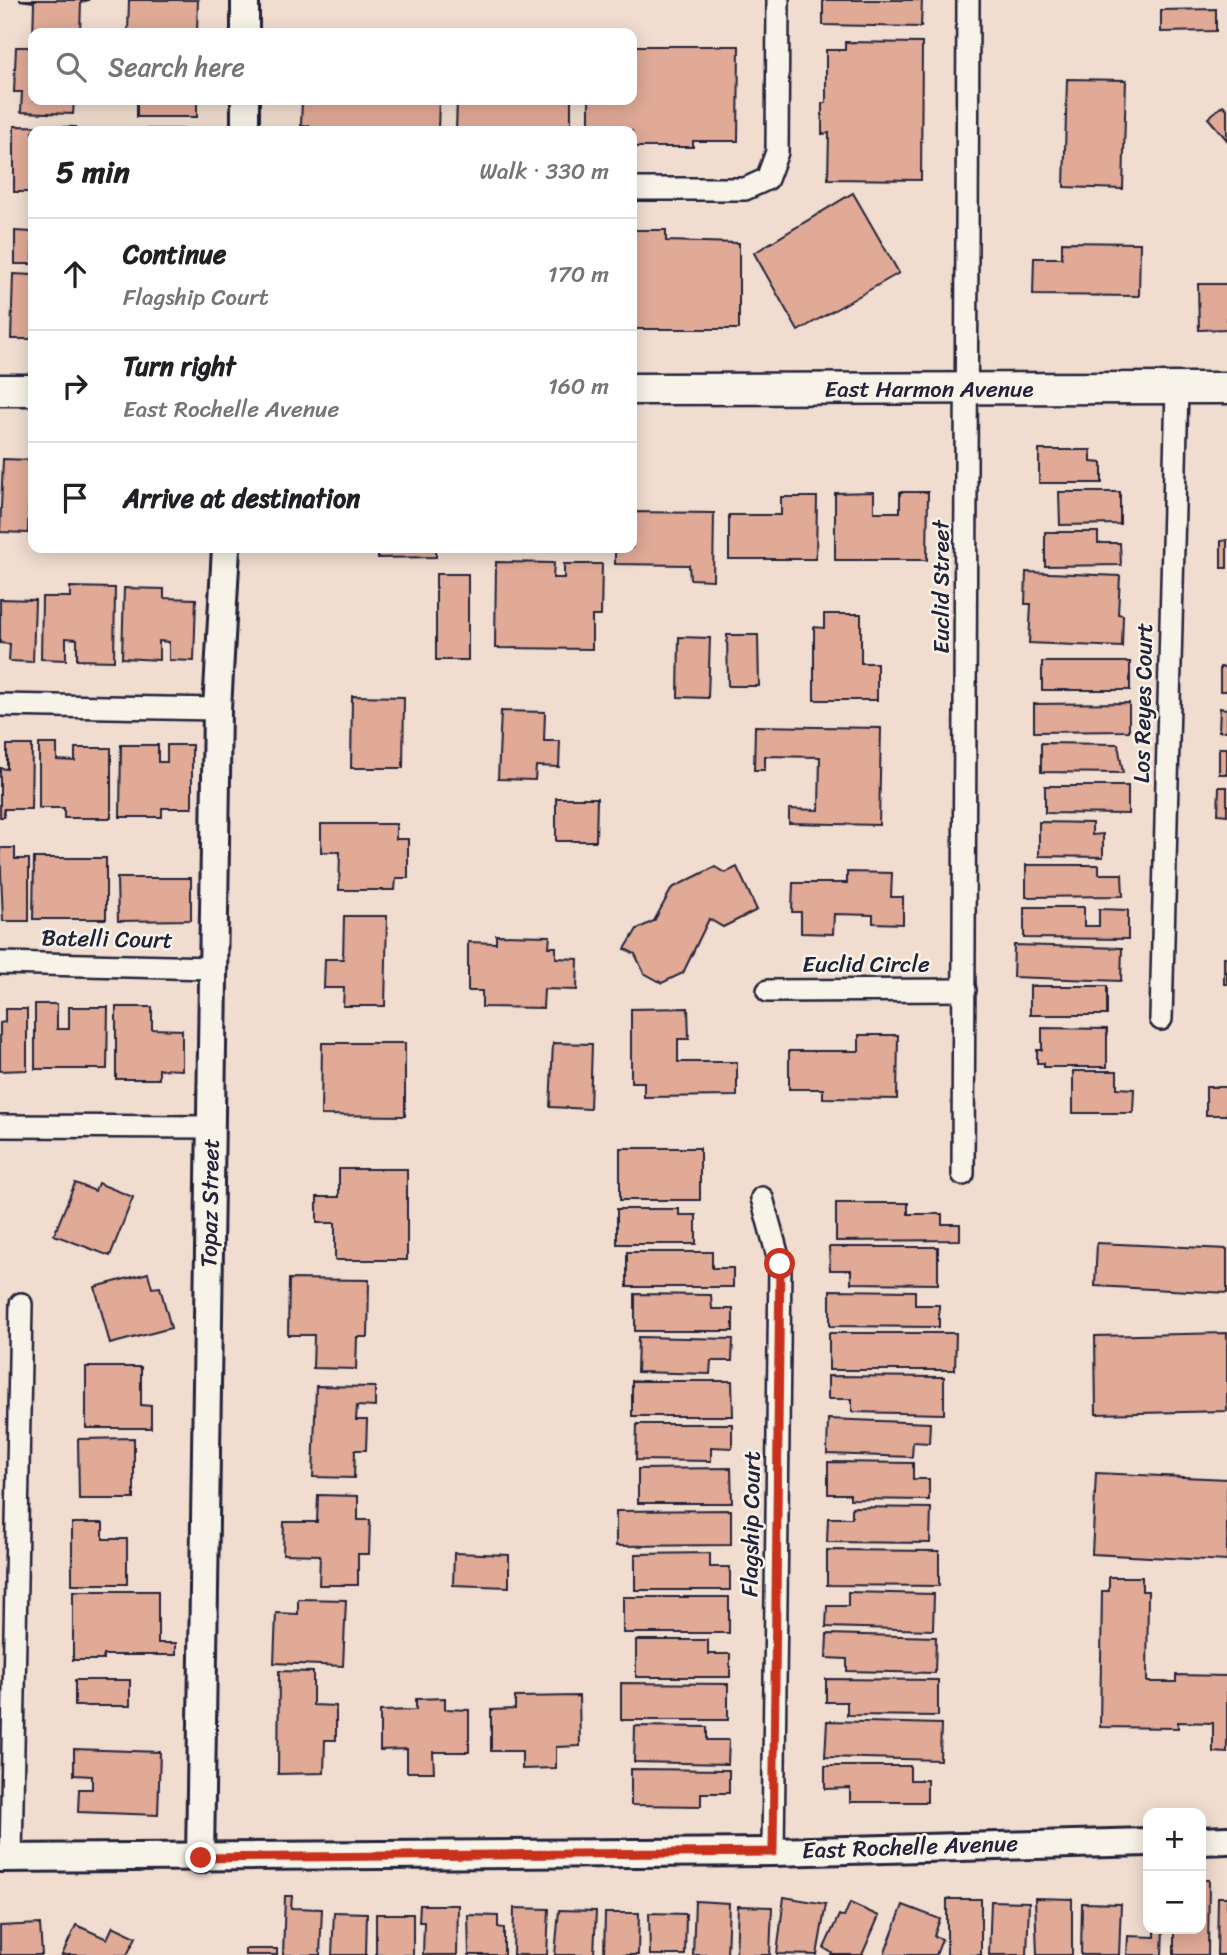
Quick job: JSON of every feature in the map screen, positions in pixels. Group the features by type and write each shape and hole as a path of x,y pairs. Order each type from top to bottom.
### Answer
{"main road":[{"name":"East Harmon Avenue","path":"637,389 1227,388"},
{"path":"0,390 28,390"}],"street":[{"path":"245,0 245,28"},
{"path":"637,189 745,189 767,179 777,152 778,0"},
{"name":"Euclid Street","path":"963,1174 968,0"},
{"path":"245,105 245,126"},
{"name":"Los Reyes Court","path":"1161,1019 1177,388"},
{"name":"Topaz Street","path":"201,1858 217,709 226,553"},
{"path":"0,705 217,709"},
{"name":"Batelli Court","path":"0,963 214,968"},
{"name":"Euclid Circle","path":"768,991 965,990"},
{"path":"0,1126 211,1127"},
{"name":"Flagship Court","path":"762,1198 780,1264 773,1852"},
{"path":"6,1858 21,1304"},
{"path":"1206,1841 1227,1840"},
{"name":"East Rochelle Avenue","path":"6,1858 773,1852 1143,1842"}],"building":[{"path":"19,0 89,0 81,2 80,28 33,28 34,2"},
{"path":"129,0 198,0 197,28 128,28"},
{"path":"823,0 922,0 921,27 823,25"},
{"path":"1216,9 1216,31 1161,32 1161,10"},
{"path":"845,42 922,43 921,180 828,179 829,133 822,134 822,103 826,103 826,50 845,50"},
{"path":"637,46 739,46 738,141 693,141 693,147 637,147 637,126 589,126 589,105 637,105"},
{"path":"16,47 28,47 28,105 74,105 73,114 21,112 22,92 14,92"},
{"path":"1067,79 1126,80 1123,189 1064,187"},
{"path":"137,105 197,105 197,117 137,117"},
{"path":"302,105 439,105 438,126 301,126"},
{"path":"457,105 571,105 571,126 456,126"},
{"path":"1223,105 1227,109 1227,140 1208,118"},
{"path":"14,126 28,126 28,192 14,192"},
{"path":"853,193 899,273 798,331 754,253"},
{"path":"637,230 666,230 666,241 739,243 739,329 637,329"},
{"path":"15,231 28,232 28,264 15,264"},
{"path":"1062,242 1140,243 1139,296 1033,295 1034,258 1062,258"},
{"path":"13,274 28,275 28,339 11,339"},
{"path":"1198,284 1227,284 1227,329 1199,330"},
{"path":"1039,450 1091,450 1091,462 1102,463 1102,483 1039,483"},
{"path":"3,459 28,460 28,533 0,532"},
{"path":"874,492 874,512 900,512 900,492 928,492 927,560 835,560 835,493"},
{"path":"1059,492 1120,492 1120,524 1060,525"},
{"path":"781,497 817,497 816,559 729,559 729,515 781,515"},
{"path":"637,512 714,513 713,580 690,579 689,565 615,564 615,553 637,553"},
{"path":"1045,532 1098,532 1098,543 1120,543 1121,565 1045,566"},
{"path":"1227,540 1227,568 1221,568 1221,541"},
{"path":"378,553 436,553 436,557 378,558"},
{"path":"496,562 554,563 553,578 564,578 564,564 602,564 601,616 592,616 592,649 495,648"},
{"path":"1026,572 1120,576 1118,614 1123,615 1122,647 1029,643 1031,604 1025,604"},
{"path":"436,574 468,574 468,660 436,660"},
{"path":"70,587 115,588 114,661 77,660 77,639 66,638 66,660 41,659 42,597 70,597"},
{"path":"124,588 164,589 164,598 196,599 194,661 169,660 169,642 159,641 159,660 122,658"},
{"path":"0,599 35,600 33,662 9,661 10,644 0,643"},
{"path":"824,614 861,614 861,663 877,663 877,700 814,700 814,627 824,628"},
{"path":"727,635 758,635 759,686 728,686"},
{"path":"679,637 710,638 708,698 678,697"},
{"path":"1042,662 1130,662 1130,690 1042,690"},
{"path":"1220,667 1227,667 1227,691 1220,691"},
{"path":"352,696 404,697 403,768 351,768"},
{"path":"1129,703 1129,731 1034,732 1034,704"},
{"path":"1220,708 1227,709 1227,731 1219,731"},
{"path":"501,711 545,712 544,741 560,741 559,767 536,766 535,780 498,779"},
{"path":"755,726 881,728 879,825 789,823 789,809 819,810 820,757 765,756 765,770 754,770"},
{"path":"1041,743 1118,744 1123,773 1041,772"},
{"path":"39,744 57,744 57,760 75,761 75,748 111,748 111,818 64,818 64,808 39,808"},
{"path":"7,745 32,745 31,809 4,809 4,817 0,817 0,768 7,769"},
{"path":"121,745 158,745 158,762 167,762 167,745 192,745 192,808 162,808 162,817 120,817"},
{"path":"1219,748 1227,748 1227,774 1219,774"},
{"path":"1045,786 1128,786 1128,814 1045,813"},
{"path":"1219,787 1227,787 1227,815 1218,814"},
{"path":"556,798 597,798 596,841 556,841"},
{"path":"1039,822 1092,823 1092,835 1103,834 1103,857 1039,856"},
{"path":"321,824 396,824 396,839 408,839 408,878 396,878 395,890 339,890 340,852 321,852"},
{"path":"0,848 15,848 15,859 29,859 29,921 3,921"},
{"path":"34,858 106,858 106,919 33,919"},
{"path":"1026,865 1099,865 1099,874 1122,874 1123,896 1026,897"},
{"path":"715,867 725,873 737,867 757,910 723,927 709,919 683,973 662,983 644,973 635,954 625,949 637,929 654,921 672,888"},
{"path":"847,872 892,873 891,897 903,897 903,924 873,923 873,915 834,914 833,934 801,933 801,912 792,912 793,883 847,883"},
{"path":"117,878 191,878 191,920 118,921"},
{"path":"1024,907 1084,907 1084,926 1099,926 1099,909 1128,910 1128,939 1024,938"},
{"path":"344,916 387,916 385,1006 343,1006 344,988 324,988 325,959 343,959"},
{"path":"496,935 550,936 549,947 556,947 556,958 578,959 577,990 544,989 543,1008 482,1007 482,991 468,991 468,942 496,943"},
{"path":"1014,945 1122,948 1121,981 1013,977"},
{"path":"1224,957 1227,957 1227,984 1224,984"},
{"path":"1030,986 1107,986 1107,1015 1030,1015"},
{"path":"35,1004 57,1004 57,1029 69,1029 69,1007 108,1007 107,1069 35,1069"},
{"path":"116,1007 152,1007 152,1029 182,1030 182,1070 159,1069 159,1079 116,1079"},
{"path":"688,1008 689,1039 678,1039 678,1062 737,1062 737,1096 644,1097 644,1082 631,1082 631,1009"},
{"path":"5,1009 27,1009 27,1070 0,1071 0,1023 5,1022"},
{"path":"1042,1028 1107,1029 1107,1067 1044,1067 1044,1063 1037,1063 1037,1050 1042,1050"},
{"path":"859,1035 898,1035 897,1099 823,1098 823,1089 789,1089 789,1051 859,1051"},
{"path":"322,1043 405,1043 405,1116 321,1115"},
{"path":"553,1043 592,1044 590,1109 550,1107"},
{"path":"1073,1071 1117,1071 1117,1088 1134,1089 1133,1113 1073,1113"},
{"path":"1206,1087 1227,1087 1227,1115 1206,1115"},
{"path":"620,1148 700,1148 700,1200 620,1200"},
{"path":"339,1169 407,1169 407,1260 335,1260 335,1223 317,1223 317,1197 339,1197"},
{"path":"75,1183 95,1191 98,1183 133,1197 110,1256 54,1235"},
{"path":"836,1203 908,1203 908,1214 942,1214 942,1224 960,1224 960,1240 836,1241"},
{"path":"617,1209 679,1209 679,1215 696,1215 696,1244 617,1244"},
{"path":"1097,1243 1227,1249 1227,1293 1095,1286"},
{"path":"829,1247 938,1247 938,1284 851,1283 851,1270 830,1270"},
{"path":"627,1252 712,1252 712,1268 733,1268 733,1287 627,1287"},
{"path":"148,1273 152,1288 160,1287 171,1328 110,1344 95,1287"},
{"path":"289,1279 369,1280 368,1337 357,1337 356,1369 313,1368 314,1335 288,1335"},
{"path":"830,1290 915,1291 915,1305 939,1305 939,1327 830,1326"},
{"path":"635,1294 711,1295 712,1309 733,1309 733,1331 635,1331"},
{"path":"829,1333 956,1333 955,1370 829,1370"},
{"path":"1227,1333 1227,1411 1096,1414 1095,1336"},
{"path":"638,1337 733,1339 732,1361 711,1361 710,1374 637,1372"},
{"path":"86,1367 141,1367 141,1405 151,1406 151,1428 86,1428"},
{"path":"828,1376 944,1377 944,1414 852,1412 852,1399 828,1399"},
{"path":"632,1381 732,1381 733,1416 632,1416"},
{"path":"316,1386 375,1387 375,1407 357,1406 356,1420 367,1420 366,1450 355,1450 354,1478 313,1477"},
{"path":"828,1419 930,1423 929,1443 913,1442 912,1457 827,1454"},
{"path":"637,1424 732,1424 732,1448 711,1447 711,1461 636,1460"},
{"path":"134,1438 134,1499 79,1499 78,1439"},
{"path":"828,1462 913,1463 913,1479 929,1479 929,1500 850,1499 850,1494 828,1494"},
{"path":"731,1468 732,1503 638,1503 638,1469"},
{"path":"1096,1473 1227,1479 1227,1561 1092,1554"},
{"path":"318,1495 358,1496 358,1520 370,1520 369,1554 358,1554 358,1585 319,1585 320,1555 283,1554 284,1522 317,1522"},
{"path":"852,1507 931,1508 930,1543 827,1542 828,1518 852,1518"},
{"path":"731,1510 731,1545 616,1546 616,1511"},
{"path":"72,1523 103,1523 103,1539 127,1539 127,1584 72,1584"},
{"path":"827,1550 939,1551 939,1586 827,1585"},
{"path":"454,1553 509,1555 509,1587 453,1585"},
{"path":"710,1553 710,1567 730,1567 730,1590 635,1590 635,1554"},
{"path":"1109,1577 1142,1577 1142,1591 1148,1591 1147,1682 1176,1682 1176,1675 1227,1676 1227,1753 1213,1752 1213,1723 1178,1722 1178,1728 1100,1727 1102,1591 1109,1591"},
{"path":"73,1591 158,1591 158,1643 176,1643 176,1655 103,1655 103,1660 73,1660"},
{"path":"848,1592 934,1594 933,1630 826,1627 827,1606 848,1606"},
{"path":"623,1597 729,1597 729,1633 623,1633"},
{"path":"298,1599 346,1600 343,1666 274,1663 276,1613 298,1614"},
{"path":"827,1634 936,1637 935,1673 847,1671 847,1659 826,1658"},
{"path":"636,1640 708,1640 708,1654 730,1654 730,1677 636,1677"},
{"path":"279,1671 313,1672 313,1705 336,1706 336,1740 325,1740 324,1773 278,1774"},
{"path":"826,1679 938,1680 938,1716 847,1715 847,1702 826,1702"},
{"path":"75,1680 130,1680 130,1706 75,1706"},
{"path":"621,1683 728,1684 728,1720 621,1720"},
{"path":"579,1696 580,1746 556,1747 556,1768 522,1769 522,1751 491,1751 491,1710 515,1709 515,1697"},
{"path":"445,1698 445,1709 469,1710 469,1752 433,1752 434,1772 407,1772 407,1749 380,1750 380,1711 416,1710 416,1699"},
{"path":"827,1721 941,1724 940,1760 825,1757"},
{"path":"635,1726 707,1727 707,1740 729,1740 728,1764 634,1762"},
{"path":"74,1749 160,1752 158,1815 78,1812 79,1789 92,1789 92,1776 74,1775"},
{"path":"825,1766 910,1766 910,1780 927,1780 927,1802 850,1802 850,1788 825,1789"},
{"path":"631,1769 729,1770 729,1793 701,1793 701,1806 631,1805"},
{"path":"1206,1880 1209,1880 1208,1955 1174,1955 1174,1934 1206,1934"},
{"path":"285,1896 292,1896 291,1908 322,1909 320,1955 283,1955"},
{"path":"784,1897 826,1904 817,1955 777,1954"},
{"path":"1218,1897 1227,1897 1227,1955 1217,1955"},
{"path":"1035,1898 1072,1899 1072,1955 1037,1955"},
{"path":"947,1899 981,1899 981,1955 947,1955"},
{"path":"695,1901 729,1903 727,1955 693,1955"},
{"path":"991,1901 1029,1902 1027,1955 989,1955"},
{"path":"850,1903 879,1916 862,1955 831,1955 832,1953 824,1948 839,1915 844,1917"},
{"path":"1082,1903 1121,1904 1119,1955 1081,1955"},
{"path":"420,1905 458,1905 457,1955 423,1955 424,1922 419,1922"},
{"path":"903,1905 940,1919 934,1936 942,1939 936,1955 884,1955"},
{"path":"738,1906 772,1907 770,1955 736,1955"},
{"path":"514,1908 549,1909 547,1955 513,1955"},
{"path":"559,1910 596,1911 594,1955 555,1955"},
{"path":"334,1912 367,1913 366,1955 332,1955"},
{"path":"605,1913 639,1913 638,1955 604,1955"},
{"path":"649,1913 686,1914 685,1955 650,1955"},
{"path":"376,1914 413,1914 413,1955 376,1955"},
{"path":"468,1915 498,1916 498,1927 504,1928 504,1955 469,1955"},
{"path":"40,1924 42,1955 0,1955 0,1926"},
{"path":"76,1925 107,1939 113,1926 136,1937 127,1955 62,1955"},
{"path":"1155,1934 1163,1934 1162,1955 1127,1955 1128,1936 1155,1937"},
{"path":"245,1949 277,1949 277,1955 245,1955"}],"route":[{"path":"201,1858 773,1852 780,1264"}]}
